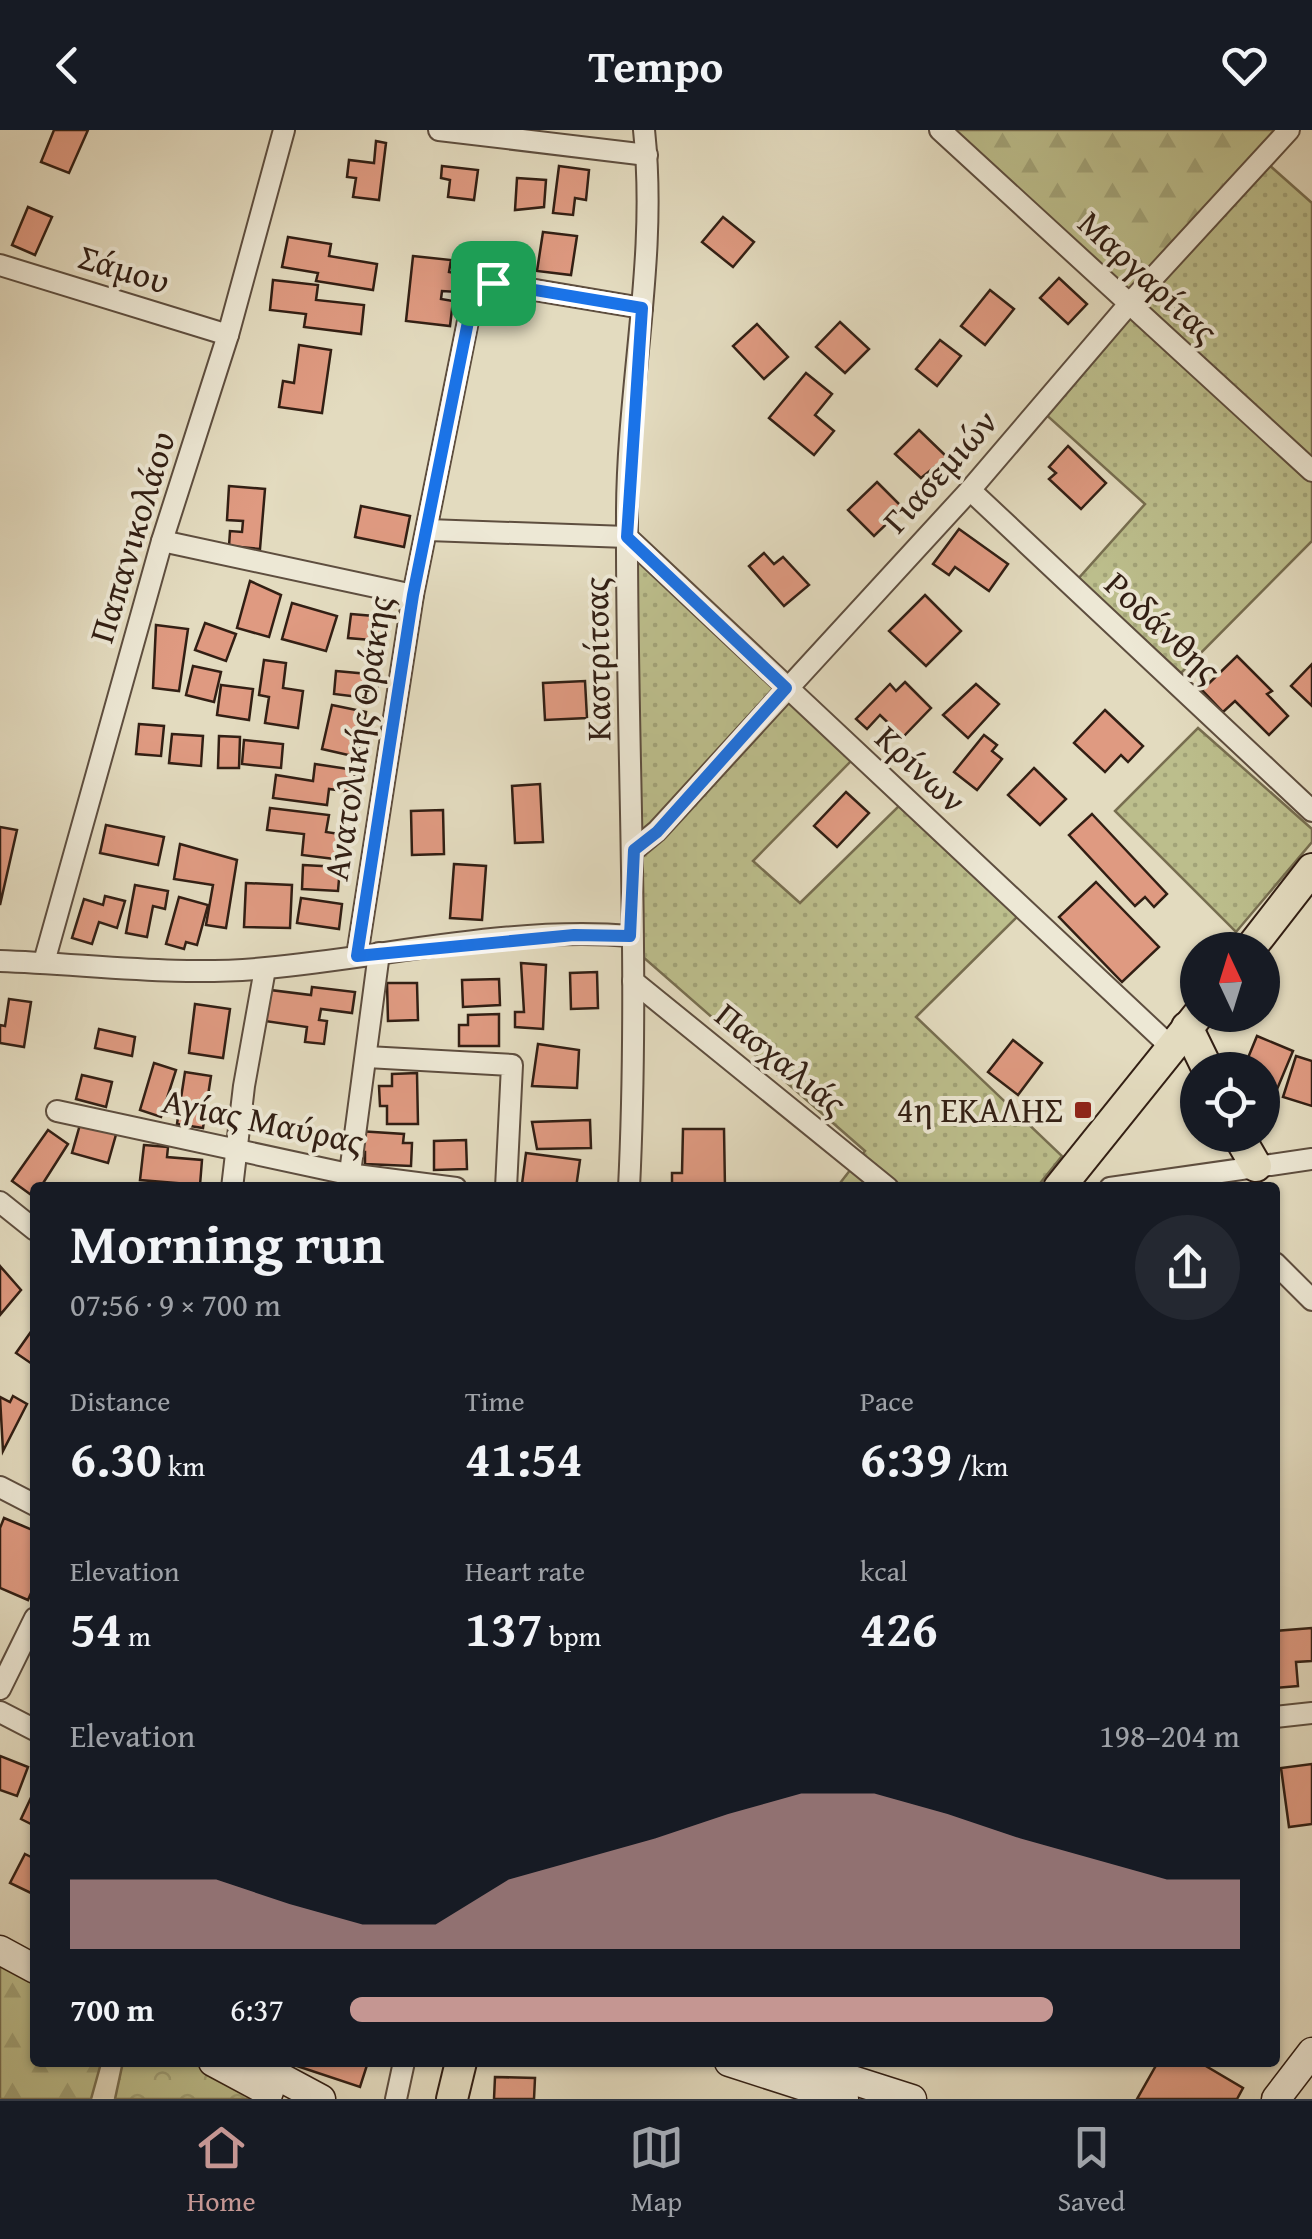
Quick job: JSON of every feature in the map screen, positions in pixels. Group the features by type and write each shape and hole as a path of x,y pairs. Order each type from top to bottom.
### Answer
{"main road":[{"path":"1264,932 1312,868"},
{"path":"1064,1182 1184,1032"},
{"path":"1248,1152 1256,1166"},
{"path":"452,2099 460,2067"}],"street":[{"name":"Παπανικολάου","path":"44,962 162,541 228,335 284,130"},
{"path":"440,130 647,155"},
{"name":"Καστρίτσας","path":"629,1182 637,1021 630,936 634,850 627,537 651,217 644,130"},
{"name":"Μαργαρίτας","path":"940,130 1312,471"},
{"name":"Γιασεμιών","path":"634,850 657,832 970,490 1129,304 1289,130"},
{"name":"Σάμου","path":"0,265 228,335"},
{"name":"Ανατολικής Θράκης","path":"357,956 413,595 477,284 642,308"},
{"name":"Ροδάνθης","path":"970,490 1312,811"},
{"path":"428,530 627,537"},
{"name":"Κρίνων","path":"627,537 786,688 1180,1025"},
{"path":"162,541 413,595"},
{"path":"0,961 176,972 265,968 379,952 574,935 630,936"},
{"path":"348,1181 379,952"},
{"path":"233,1182 265,968"},
{"name":"Πασχαλιάς","path":"634,981 881,1182"},
{"path":"366,1057 512,1065 506,1182"},
{"name":"Αγίας Μαύρας","path":"57,1111 236,1149 348,1181"},
{"path":"1189,1182 1215,1180 1256,1166 1312,1159"},
{"path":"0,1202 30,1226"},
{"path":"1280,1268 1312,1300"},
{"path":"0,1487 30,1503"},
{"path":"0,1689 30,1628"},
{"path":"0,1712 30,1727"},
{"path":"1280,1716 1312,1713"},
{"path":"0,1931 30,1946"},
{"path":"0,1950 30,1966"},
{"path":"1276,2099 1312,2052"},
{"path":"222,2067 282,2099"},
{"path":"261,2067 322,2099"},
{"path":"396,2099 403,2067"},
{"path":"804,2069 852,2094 912,2099"}],"green space":[{"path":"937,130 1283,130 1127,305"},
{"path":"1268,164 1312,203 1312,541 1181,673 1078,579 1145,504 1042,411"},
{"path":"636,556 852,760 753,861 800,903 901,804 1018,916 916,1017 1062,1156 1041,1182 841,1182 865,1151 643,957"},
{"path":"1198,728 1312,829 1312,842 1236,932 1115,811"},
{"path":"0,1960 30,1976 30,2067 100,2067 91,2099 0,2099"},
{"path":"122,2067 203,2067 263,2099 115,2099"}],"building":[{"path":"54,130 88,130 69,173 41,162"},
{"path":"376,141 386,143 379,200 353,197 356,178 347,177 349,160 374,163"},
{"path":"442,166 478,170 474,200 448,197 450,180 441,178"},
{"path":"559,166 589,170 586,200 575,198 573,215 553,213"},
{"path":"517,178 546,180 544,207 515,210"},
{"path":"28,207 52,217 35,255 12,245"},
{"path":"723,217 754,242 733,267 702,242"},
{"path":"543,232 577,236 571,275 537,271"},
{"path":"288,237 331,244 329,256 377,264 373,290 316,281 318,273 282,267"},
{"path":"413,256 451,260 449,272 460,274 458,292 442,291 441,299 453,301 450,326 406,321"},
{"path":"1059,278 1087,304 1068,324 1040,298"},
{"path":"273,280 318,285 316,300 364,305 361,334 304,327 306,314 270,310"},
{"path":"990,290 1014,309 985,345 961,326"},
{"path":"840,322 869,349 845,373 816,347"},
{"path":"757,324 788,357 764,379 733,346"},
{"path":"940,340 961,356 937,386 916,369"},
{"path":"299,345 331,350 322,413 279,407 283,381 294,383"},
{"path":"806,373 832,394 815,415 834,431 814,455 769,418"},
{"path":"919,430 947,457 921,478 895,454"},
{"path":"1068,446 1106,483 1081,509 1049,479 1056,473 1049,467"},
{"path":"877,482 903,508 874,536 848,510"},
{"path":"229,486 265,489 260,549 229,546 230,531 242,532 243,521 227,520"},
{"path":"361,506 410,516 404,547 355,537"},
{"path":"959,529 1008,564 989,591 955,567 949,575 933,564"},
{"path":"764,553 774,564 783,557 809,585 784,606 749,566"},
{"path":"250,581 281,595 269,637 237,628"},
{"path":"925,595 961,631 926,666 889,631"},
{"path":"292,603 337,616 326,651 282,639"},
{"path":"351,614 385,617 383,641 348,638"},
{"path":"205,623 236,634 226,661 195,650"},
{"path":"156,625 188,629 179,691 153,688"},
{"path":"1237,656 1272,691 1267,694 1288,716 1269,735 1235,701 1223,712 1202,690"},
{"path":"264,660 286,663 283,688 303,691 298,728 265,723 269,697 259,695"},
{"path":"1312,664 1312,706 1291,686"},
{"path":"193,666 221,672 214,702 186,695"},
{"path":"336,671 379,675 376,699 334,694"},
{"path":"585,681 587,718 545,720 543,683"},
{"path":"905,682 931,708 903,737 880,715 867,729 856,719 890,684 896,691"},
{"path":"976,684 999,704 968,738 943,715"},
{"path":"221,685 253,689 249,720 217,715"},
{"path":"332,705 366,712 357,757 322,749"},
{"path":"1105,710 1143,746 1128,762 1121,755 1105,772 1074,743"},
{"path":"139,724 164,726 161,756 136,754"},
{"path":"172,734 203,736 201,766 169,763"},
{"path":"984,735 997,745 992,751 1002,759 977,790 954,772"},
{"path":"219,736 240,737 239,768 218,768"},
{"path":"244,740 283,744 281,768 242,764"},
{"path":"315,764 355,770 352,792 329,789 327,805 273,798 276,775 313,781"},
{"path":"1034,768 1066,799 1040,825 1008,795"},
{"path":"540,784 543,842 515,843 512,786"},
{"path":"846,792 869,813 837,847 814,826"},
{"path":"270,808 329,815 326,832 346,835 343,860 302,855 304,834 267,830"},
{"path":"443,810 444,854 412,855 411,811"},
{"path":"1092,814 1167,894 1154,907 1145,897 1135,906 1069,835"},
{"path":"106,825 164,837 158,865 100,853"},
{"path":"0,827 17,830 0,905"},
{"path":"180,844 237,860 226,928 206,925 213,885 174,879"},
{"path":"454,864 486,866 482,920 450,918"},
{"path":"303,865 340,867 338,891 302,889"},
{"path":"1096,882 1159,947 1122,982 1059,917"},
{"path":"246,883 292,885 290,928 244,927"},
{"path":"135,885 168,891 165,909 153,906 147,937 126,933"},
{"path":"105,896 125,901 117,928 99,922 92,944 72,938 84,899 103,905"},
{"path":"179,897 208,905 197,945 186,942 184,949 166,944"},
{"path":"301,898 342,904 339,929 297,923"},
{"path":"521,963 546,965 543,1029 515,1027 515,1012 524,1012"},
{"path":"597,972 598,1008 571,1009 570,973"},
{"path":"499,979 500,1005 463,1007 462,980"},
{"path":"387,983 417,983 418,1020 388,1021"},
{"path":"312,987 355,992 352,1013 321,1009 319,1020 327,1021 324,1044 305,1042 307,1027 265,1021 270,990 311,995"},
{"path":"9,999 31,1002 24,1047 0,1043 0,1025 5,1026"},
{"path":"195,1004 230,1009 223,1058 189,1053"},
{"path":"499,1014 499,1046 459,1046 459,1025 468,1025 468,1015"},
{"path":"99,1029 135,1037 132,1056 95,1048"},
{"path":"1257,1036 1293,1051 1280,1082 1280,1052 1250,1052"},
{"path":"1013,1040 1042,1063 1018,1095 988,1072"},
{"path":"538,1044 579,1050 577,1088 532,1086"},
{"path":"1296,1056 1312,1061 1312,1106 1283,1097"},
{"path":"154,1063 176,1070 161,1117 140,1110"},
{"path":"185,1072 211,1076 203,1128 177,1124"},
{"path":"417,1073 418,1124 387,1124 387,1106 380,1106 379,1086 392,1086 392,1074"},
{"path":"82,1075 112,1082 106,1107 76,1099"},
{"path":"590,1120 591,1148 537,1149 532,1122"},
{"path":"81,1121 117,1131 108,1163 72,1153"},
{"path":"683,1129 724,1129 725,1182 672,1182 672,1173 682,1173"},
{"path":"48,1130 68,1144 44,1182 30,1182 30,1194 12,1181"},
{"path":"358,1131 404,1134 403,1143 412,1143 411,1166 365,1164 365,1152 357,1152"},
{"path":"466,1140 467,1169 434,1170 434,1141"},
{"path":"144,1145 168,1147 167,1157 202,1160 200,1182 140,1180"},
{"path":"526,1153 580,1160 577,1182 522,1182"},
{"path":"0,1266 21,1290 0,1315"},
{"path":"30,1333 30,1363 16,1353"},
{"path":"13,1396 27,1404 3,1451 0,1397 10,1402"},
{"path":"4,1518 30,1529 28,1600 0,1588 0,1528"},
{"path":"1312,1628 1312,1661 1296,1662 1298,1686 1280,1688 1280,1631"},
{"path":"0,1756 28,1767 17,1796 0,1790"},
{"path":"1312,1764 1312,1824 1289,1827 1281,1768"},
{"path":"30,1800 30,1824 21,1819"},
{"path":"25,1854 30,1856 30,1893 10,1883"},
{"path":"300,2067 366,2067 360,2087"},
{"path":"1155,2067 1207,2067 1243,2088 1237,2099 1137,2099"},
{"path":"495,2077 535,2078 534,2099 494,2099"}],"place":[{"name":"4η ΕΚΑΛΗΣ","path":"1083,1110"}],"route":[{"path":"493,283 642,308 627,537 638,552 786,688 657,832 634,850 630,936 574,935 357,956 413,595 474,292 477,284 493,283"}]}
